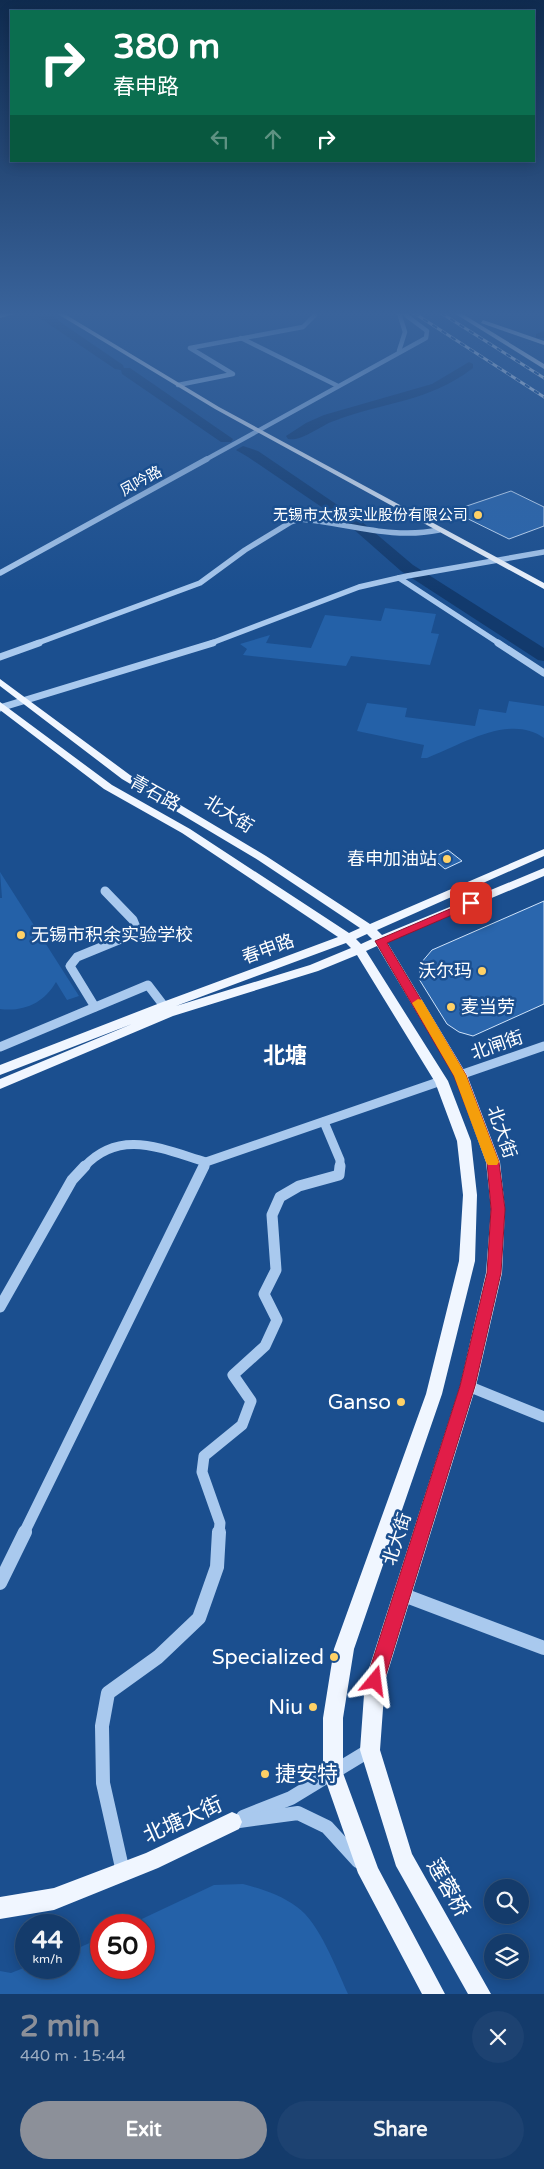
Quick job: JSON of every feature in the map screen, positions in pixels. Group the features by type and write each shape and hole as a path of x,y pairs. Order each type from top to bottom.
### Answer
{"main road":[{"path":"215,406 544,586"},
{"name":"北大街","path":"0,682 126,777 262,858 369,929 380,941 460,1075 493,1162 498,1209 494,1273 468,1386 400,1594 375,1681 370,1750 403,1859"},
{"name":"青石路","path":"1,707 108,787 186,830 353,944"},
{"name":"春申路","path":"0,1084 170,1013 314,968 353,944 369,929 544,852"},
{"name":"春申路","path":"0,1070 164,1006 353,944 380,941 544,872"},
{"name":"北大街","path":"353,944 441,1081 464,1141 470,1195 467,1261 434,1394 344,1649 334,1718 333,1773 369,1873"},
{"name":"北塘大街","path":"0,1908 54,1899 123,1872 232,1822"},
{"name":"莲蓉桥","path":"403,1859 480,1994"},
{"path":"369,1873 434,1994"}],"street":[{"name":"凤吟路","path":"0,573 302,406"},
{"path":"0,657 200,583 245,550 291,522 310,519 409,537 439,530"},
{"path":"1,707 232,637 313,602 407,576 544,552"},
{"path":"399,578 544,673"},
{"path":"95,1007 70,966 78,956 138,932 133,920 105,891"},
{"path":"0,1047 148,985 164,1006"},
{"name":"北闸街","path":"460,1075 544,1046"},
{"path":"0,1308 72,1180 87,1163 105,1149 123,1143 141,1145 206,1162 441,1081"},
{"path":"123,1872 103,1783 102,1726 108,1693 158,1657 199,1618 217,1567 220,1523 202,1472 204,1456 242,1424 251,1401 233,1375 265,1346 277,1320 264,1294 276,1270 272,1215 280,1196 299,1186 339,1175 340,1160 324,1122"},
{"path":"0,1583 206,1162"},
{"path":"468,1386 544,1417"},
{"path":"400,1594 544,1648"},
{"path":"232,1822 291,1798 370,1750"},
{"name":"北塘大街","path":"232,1822 298,1814 327,1827 369,1873"}],"shaded area":[{"path":"385,608 436,614 431,633 439,634 430,665 351,656 346,666 243,655 247,649 240,644 270,635 266,643 311,648 325,615 381,621"},
{"path":"509,701 544,706 544,738 531,731 501,730 470,739 427,758 421,758 424,745 357,731 367,703 407,708 405,717 475,726 479,709 506,713"},
{"name":"无锡市积余实验学校","path":"0,872 79,996 67,1000 56,982 46,996 39,1001 17,1009 0,1009 0,898 2,898"},
{"path":"243,1884 264,1890 297,1907 305,1914 320,1935 348,1994 0,1994 0,1971 11,1973 15,1971 15,1979 80,1979 80,1947 90,1943 90,1979 155,1979 155,1914 152,1914 214,1885"}],"building":[{"name":"无锡市太极实业股份有限公司","path":"511,491 544,507 544,526 509,539 452,511"},
{"name":"春申加油站","path":"448,850 462,861 445,869 432,858"},
{"name":"沃尔玛","path":"544,901 544,1004 473,1036 459,1032 447,1024 419,979 421,963 432,950"}],"waterway":[{"path":"178,406 226,439"},
{"path":"293,436 329,418 370,406"},
{"path":"243,450 253,454 356,524 407,568 544,656"}],"slow traffic":[{"path":"418,1003 460,1075 493,1162"}],"place":[{"name":"无锡市太极实业股份有限公司","path":"478,515"},
{"name":"春申加油站","path":"447,859"},
{"name":"无锡市积余实验学校","path":"21,935"},
{"name":"沃尔玛","path":"482,971"},
{"name":"麦当劳","path":"451,1007"},
{"name":"Ganso","path":"401,1402"},
{"name":"Specialized","path":"334,1657"},
{"name":"Niu","path":"313,1707"},
{"name":"捷安特","path":"265,1774"}],"district":[{"name":"北塘","path":"285,1056"}],"route":[{"path":"375,1681 400,1594 468,1386 494,1273 498,1209 493,1162 460,1075 380,941 471,903"}]}
